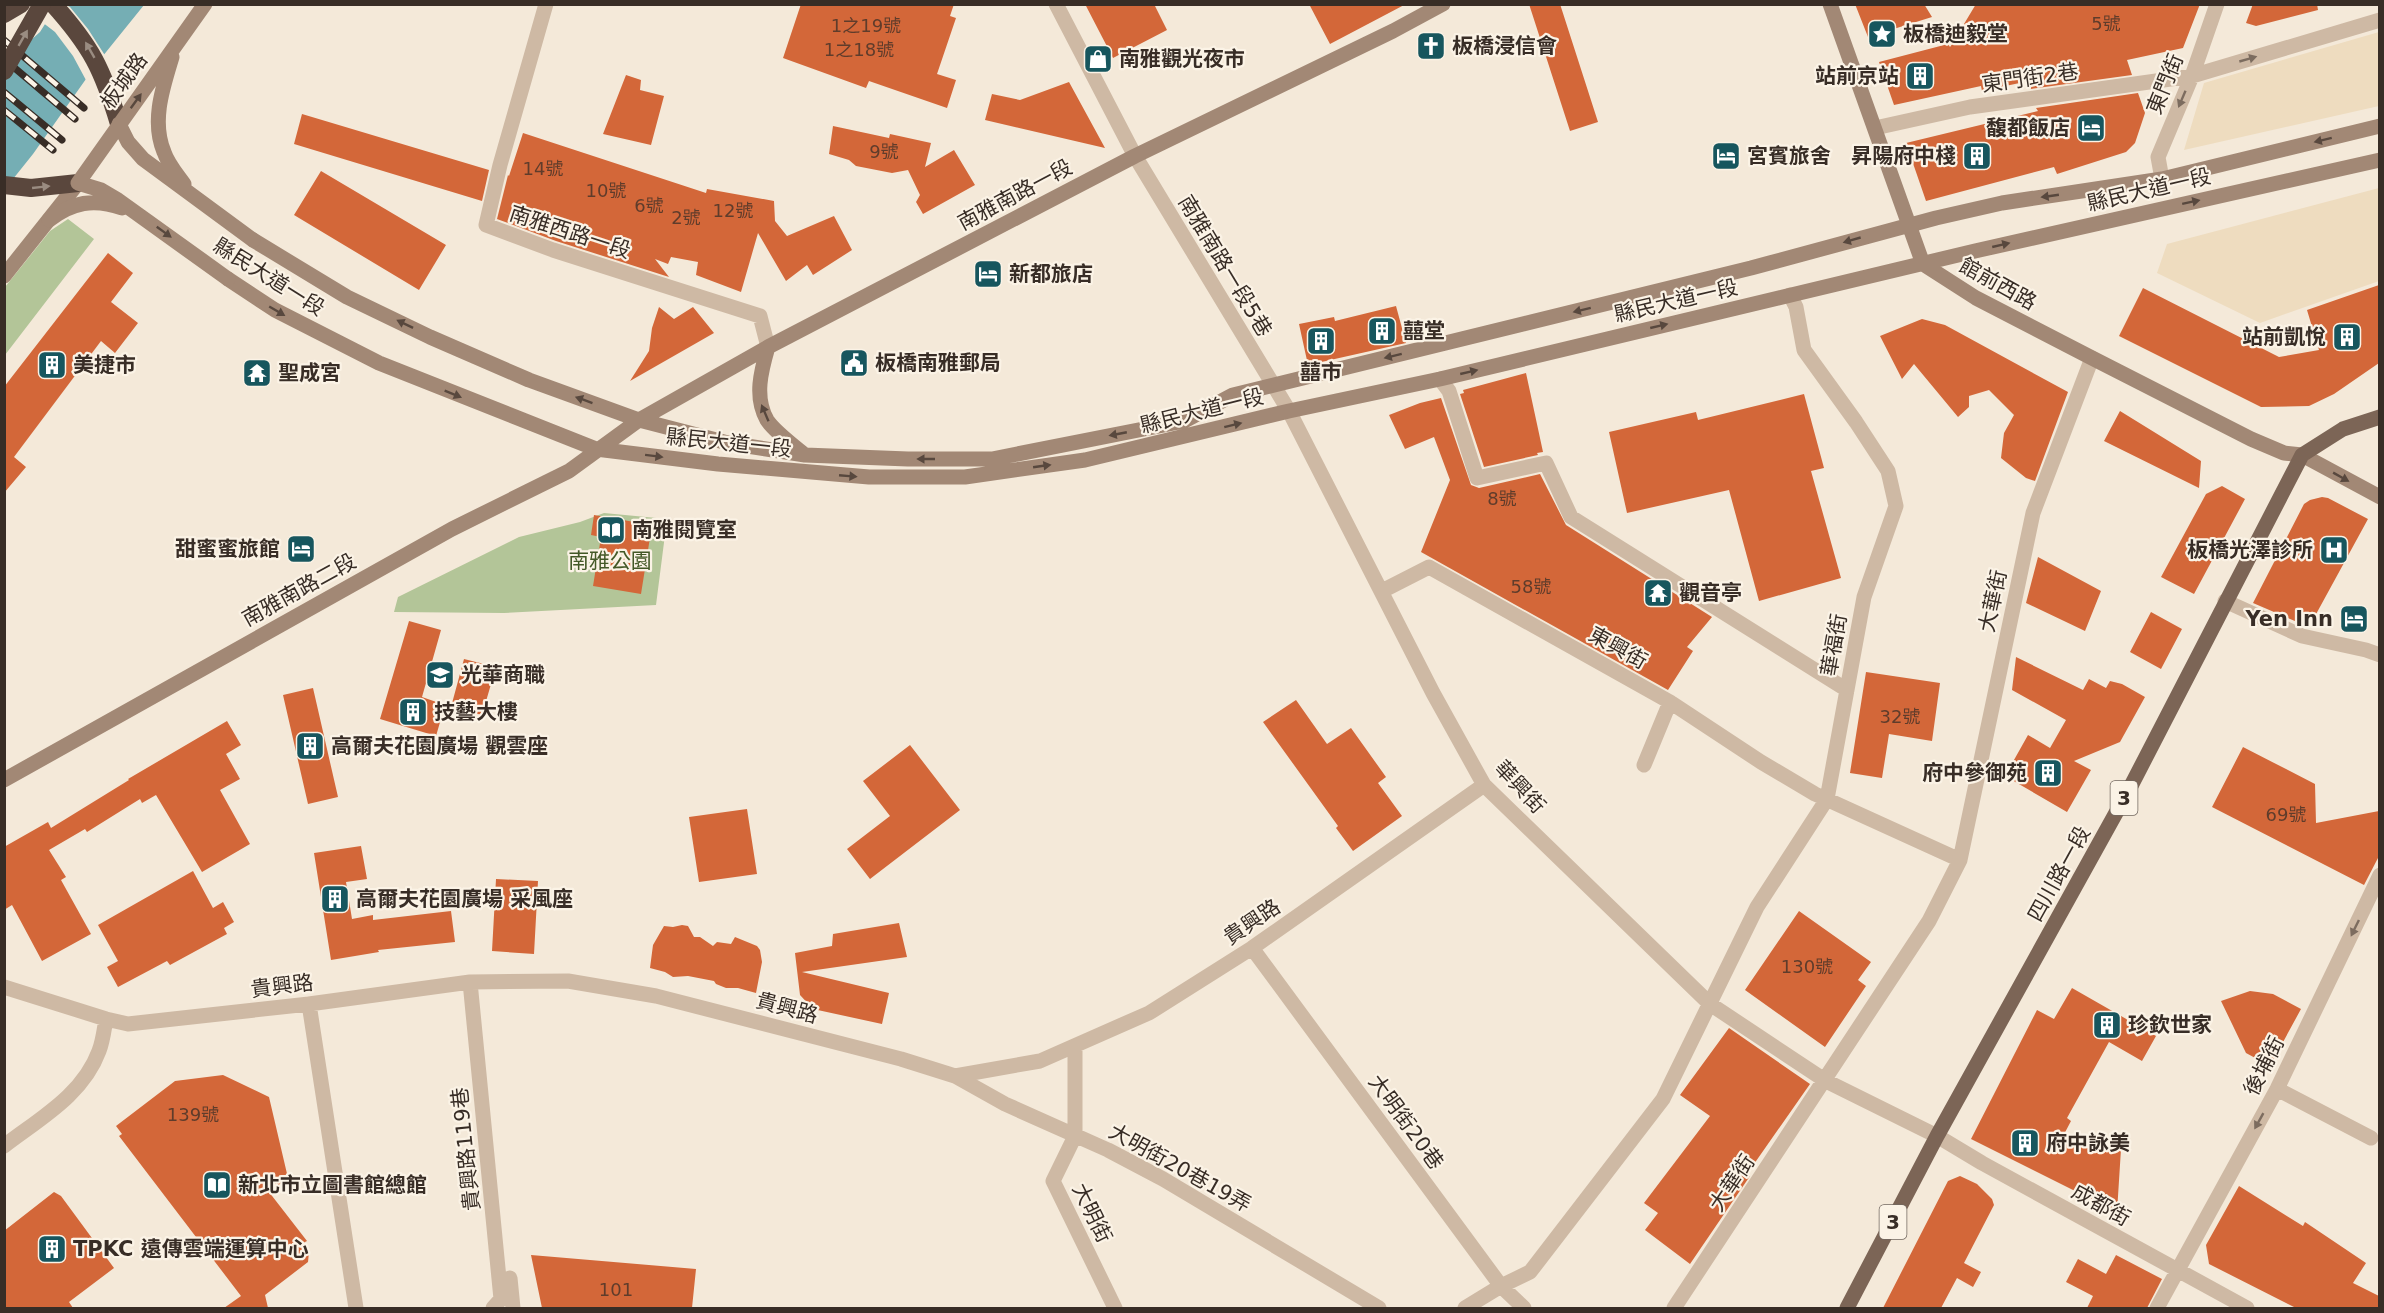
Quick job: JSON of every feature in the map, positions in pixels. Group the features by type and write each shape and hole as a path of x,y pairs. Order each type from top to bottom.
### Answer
{"highway":[{"path":"4,14 21,4"},
{"path":"4,71 50,6 70,21 86,43 99,66 119,124"},
{"path":"4,185 31,188 78,183"}],"main road":[{"name":"板城路","path":"4,276 78,183 205,4"},
{"name":"南雅南路一段","path":"614,437 639,420 768,347 1135,156 1393,31 1443,4"},
{"path":"1830,4 1923,264"},
{"path":"176,45 160,99 158,127 164,152 192,196"},
{"name":"縣民大道一段","path":"119,124 128,142 143,159 254,240 347,297 430,337 529,380 639,420 728,443 805,455 908,459 992,459 1184,421 1233,394 1276,392 2002,202 2163,179 2379,126"},
{"name":"縣民大道一段","path":"78,183 101,190 139,214 274,310 379,363 596,449 718,464 869,477 965,477 1085,460 1289,411 1440,379 2141,213 2379,160"},
{"path":"49,220 60,211 79,203 116,206 139,214"},
{"name":"館前西路","path":"1923,264 1976,298 2092,358 2251,439 2284,453 2302,455 2379,498"},
{"path":"768,347 761,371 759,400 768,421 805,455"},
{"name":"3","path":"2302,455 2343,429 2379,417"},
{"name":"南雅南路二段","path":"4,780 452,529 569,471 614,437"},
{"name":"四川路一段","path":"1847,1308 1937,1136 2080,881 2220,618 2225,602 2302,455"}],"street":[{"name":"南雅西路一段","path":"546,4 500,165 486,225 553,250 760,316 768,347"},
{"name":"南雅南路一段5巷","path":"1056,4 1135,156 1276,392"},
{"name":"東門街","path":"2163,179 2158,157 2192,76 2217,4"},
{"name":"東門街2巷","path":"1875,128 1970,107 2192,76 2379,21"},
{"name":"華福街","path":"1501,1286 1530,1272 1663,1099 1757,907 1827,799 1864,597 1896,506 1888,471 1804,350 1796,307 1790,295"},
{"name":"大華街","path":"1674,1308 1826,1081 1929,921 1960,860 2033,513 2092,358"},
{"path":"1440,379 1449,391 1477,478 1546,463 1571,517 1847,690"},
{"name":"華興街","path":"1276,392 1289,411 1433,693 1484,785 1710,1004 1826,1081"},
{"name":"東興街","path":"1382,591 1429,567 1670,702 1761,762 1827,799"},
{"path":"2225,602 2302,636 2379,655"},
{"path":"1644,765 1670,702"},
{"name":"貴興路","path":"4,987 128,1024 163,1022 470,982 568,981 656,996 890,1056 955,1076 1040,1061 1149,1013 1252,948 1484,785"},
{"path":"1827,799 1960,860"},
{"name":"後埔街","path":"2157,1308 2277,1089 2375,900 2379,874"},
{"name":"大明街20巷","path":"1252,948 1501,1286"},
{"name":"貴興路119巷","path":"470,982 501,1299 494,1308"},
{"path":"309,1004 356,1308"},
{"path":"4,1146 75,1091 88,1074 99,1050 106,1019"},
{"path":"1075,1046 1075,1136"},
{"path":"489,1072 513,1308"},
{"name":"大明街20巷19弄","path":"955,1076 1005,1104 1163,1179 1379,1308"},
{"path":"1826,1081 1937,1136"},
{"path":"2277,1089 2371,1138"},
{"name":"大明街","path":"1075,1136 1053,1180 1115,1308"},
{"name":"成都街","path":"1937,1136 2247,1308"},
{"path":"1465,1308 1501,1286 1524,1308"}],"green space":[{"path":"68,219 94,239 5,355 5,287 50,231"},
{"name":"南雅公園","path":"604,513 667,519 656,605 504,613 394,612 398,597 519,537 580,522"}],"shaded area":[{"path":"2379,32 2379,106 2184,150 2204,83"},
{"path":"2379,188 2379,281 2260,323 2157,273 2167,244"}],"water":[{"path":"57,5 144,5 98,62 33,154 5,189 5,63 40,32"}],"pier":[{"path":"53,4 70,7 106,57 87,82 73,56 55,32 42,22"}],"building":[{"path":"801,4 954,4 950,16 956,18 937,74 956,80 947,108 869,81 866,88 783,58"},
{"path":"1085,4 1154,4 1167,30 1113,58"},
{"path":"1309,4 1406,4 1330,44"},
{"path":"1529,4 1560,4 1598,122 1570,131"},
{"path":"1855,4 1924,4 1932,17 1868,37"},
{"path":"1976,4 2200,4 2183,48 2127,60 2132,75 2031,89 2029,81 1982,91 1981,86 1894,105 1879,62 1948,44 1950,47 1953,43 1968,39 1964,24"},
{"path":"2253,4 2317,4 2318,10 2256,26 2246,23"},
{"path":"626,75 641,80 640,90 664,96 651,145 603,134"},
{"path":"1069,82 1105,148 985,120 992,94 1020,100"},
{"path":"2138,93 2145,113 2135,143 2126,152 2057,174 2054,167 1926,201 1906,143 2038,111 2036,108"},
{"path":"302,114 489,170 482,201 294,144"},
{"path":"833,126 889,138 890,134 931,143 925,167 954,150 975,185 923,214 916,202 920,195 908,170 892,173 856,166 849,160 829,154"},
{"path":"523,133 706,193 707,189 774,201 775,221 787,236 834,216 852,250 813,275 807,265 786,281 758,233 741,292 696,275 698,262 671,257 668,264 655,259 669,277 556,241 497,219 508,175"},
{"path":"321,171 446,245 419,290 294,215"},
{"path":"108,253 133,273 111,302 138,323 115,353 101,341 14,457 26,467 4,493 4,387"},
{"path":"2379,285 2379,363 2334,394 2309,406 2261,407 2119,336 2143,288 2279,357 2319,350 2307,310"},
{"path":"1396,306 1406,343 1308,365 1299,324 1334,317 1335,321"},
{"path":"659,307 674,319 693,307 714,333 630,381 649,351 652,328"},
{"path":"1922,319 1945,325 2068,392 2035,481 2026,478 2001,458 2004,433 2014,415 1989,390 1969,396 1969,407 1958,417 1914,364 1902,379 1880,336"},
{"path":"1526,373 1543,452 1484,467 1460,394 1464,393 1463,390"},
{"path":"1804,394 1824,468 1811,471 1841,578 1759,601 1729,490 1627,513 1609,432 1696,412 1698,420"},
{"path":"1441,398 1471,485 1479,488 1540,474 1566,525 1712,617 1687,647 1693,651 1668,690 1421,552 1450,480 1434,437 1405,449 1389,415"},
{"path":"2120,411 2201,461 2199,488 2104,441"},
{"path":"2222,486 2245,499 2194,594 2161,577 2206,494"},
{"path":"2322,497 2368,519 2309,627 2253,603 2304,504"},
{"path":"594,515 652,525 641,594 593,586 601,537 591,535"},
{"path":"2038,557 2101,591 2085,631 2026,603"},
{"path":"2151,612 2182,629 2161,669 2130,652"},
{"path":"409,621 441,630 422,697 445,705 436,736 380,719"},
{"path":"2016,657 2083,690 2089,679 2106,688 2110,681 2122,684 2145,697 2120,742 2074,761 2091,770 2067,812 2005,776 2028,735 2050,748 2066,720 2012,690"},
{"path":"464,659 496,667 482,715 451,707"},
{"path":"1866,672 1940,683 1932,741 1889,734 1882,778 1850,773"},
{"name":"高爾夫花園廣場 觀雲座","path":"313,688 338,797 308,804 283,695"},
{"path":"1296,700 1327,744 1351,728 1386,777 1378,783 1402,816 1353,851 1336,828 1338,826 1263,722"},
{"path":"227,721 241,745 226,754 240,779 220,790 250,844 202,872 156,795 142,803 140,799 87,832 85,829 49,850 66,877 61,880 91,934 42,961 12,905 4,910 4,847 48,822 51,828 128,779"},
{"path":"910,745 960,810 870,879 847,849 890,816 863,781"},
{"path":"2243,747 2315,784 2316,823 2379,811 2379,856 2364,885 2212,807"},
{"path":"747,809 757,874 699,882 689,817"},
{"name":"高爾夫花園廣場 采風座","path":"361,846 367,879 346,882 352,919 373,915 373,920 451,911 455,942 378,950 379,952 331,960 314,853"},
{"path":"193,871 213,908 223,902 234,922 224,928 227,934 170,965 167,961 118,987 107,967 118,961 98,925"},
{"path":"496,879 538,881 534,954 492,951"},
{"path":"1799,911 1871,962 1858,980 1866,986 1825,1047 1745,990"},
{"path":"899,923 907,957 802,972 889,993 882,1024 813,1009 800,995 795,953 832,946 833,934"},
{"path":"664,926 688,926 694,937 700,937 713,946 717,942 731,944 735,937 757,946 762,962 756,993 738,988 726,988 714,981 688,976 673,977 650,968 653,945"},
{"path":"2072,988 2156,1036 2142,1061 2109,1042 2067,1118 2071,1121 2061,1140 2121,1149 2117,1212 1971,1139 2037,1010 2054,1019"},
{"path":"2250,991 2273,994 2301,1009 2270,1066 2246,1053 2221,1001"},
{"path":"1729,1028 1810,1084 1747,1174 1750,1176 1690,1264 1645,1230 1658,1213 1644,1203 1710,1116 1680,1095"},
{"name":"新北市立圖書館總館","path":"223,1075 269,1097 288,1178 269,1192 307,1241 303,1243 309,1252 308,1262 265,1295 268,1308 224,1308 241,1296 119,1136 122,1134 116,1126 175,1081"},
{"path":"1960,1176 1977,1184 1992,1199 1994,1205 1964,1263 1981,1272 1973,1287 1957,1278 1941,1308 1883,1308 1948,1181"},
{"path":"2239,1186 2303,1226 2305,1222 2366,1263 2353,1283 2379,1296 2379,1308 2296,1308 2209,1264 2206,1245"},
{"name":"TPKC 遠傳雲端運算中心","path":"54,1192 61,1196 114,1268 69,1302 73,1308 4,1308 4,1231"},
{"path":"531,1255 696,1269 692,1308 542,1308"},
{"path":"2116,1255 2162,1279 2147,1308 2087,1308 2093,1296 2066,1282 2078,1259 2106,1274"}],"railway":[{"path":"4,40 84,108"},
{"path":"4,59 75,119"},
{"path":"4,92 62,140"},
{"path":"4,110 53,150"}],"place":[{"name":"板橋迪毅堂","path":"1882,34"},
{"name":"板橋浸信會","path":"1431,46"},
{"name":"南雅觀光夜市","path":"1098,59"},
{"name":"站前京站","path":"1920,76"},
{"name":"馥都飯店","path":"2091,128"},
{"name":"宮賓旅舍","path":"1726,156"},
{"name":"昇陽府中棧","path":"1977,156"},
{"name":"新都旅店","path":"988,274"},
{"name":"囍堂","path":"1382,331"},
{"name":"站前凱悅","path":"2347,337"},
{"name":"囍市","path":"1321,341"},
{"name":"板橋南雅郵局","path":"854,363"},
{"name":"美捷市","path":"52,365"},
{"name":"聖成宮","path":"257,373"},
{"name":"南雅閱覽室","path":"611,530"},
{"name":"甜蜜蜜旅館","path":"301,549"},
{"name":"板橋光澤診所","path":"2334,550"},
{"name":"觀音亭","path":"1658,593"},
{"name":"Yen Inn","path":"2354,619"},
{"name":"光華商職","path":"440,675"},
{"name":"技藝大樓","path":"413,712"},
{"name":"高爾夫花園廣場 觀雲座","path":"310,746"},
{"name":"府中參御苑","path":"2048,773"},
{"name":"高爾夫花園廣場 采風座","path":"335,899"},
{"name":"珍欽世家","path":"2107,1025"},
{"name":"府中詠美","path":"2025,1143"},
{"name":"新北市立圖書館總館","path":"217,1185"},
{"name":"TPKC 遠傳雲端運算中心","path":"52,1249"}]}
